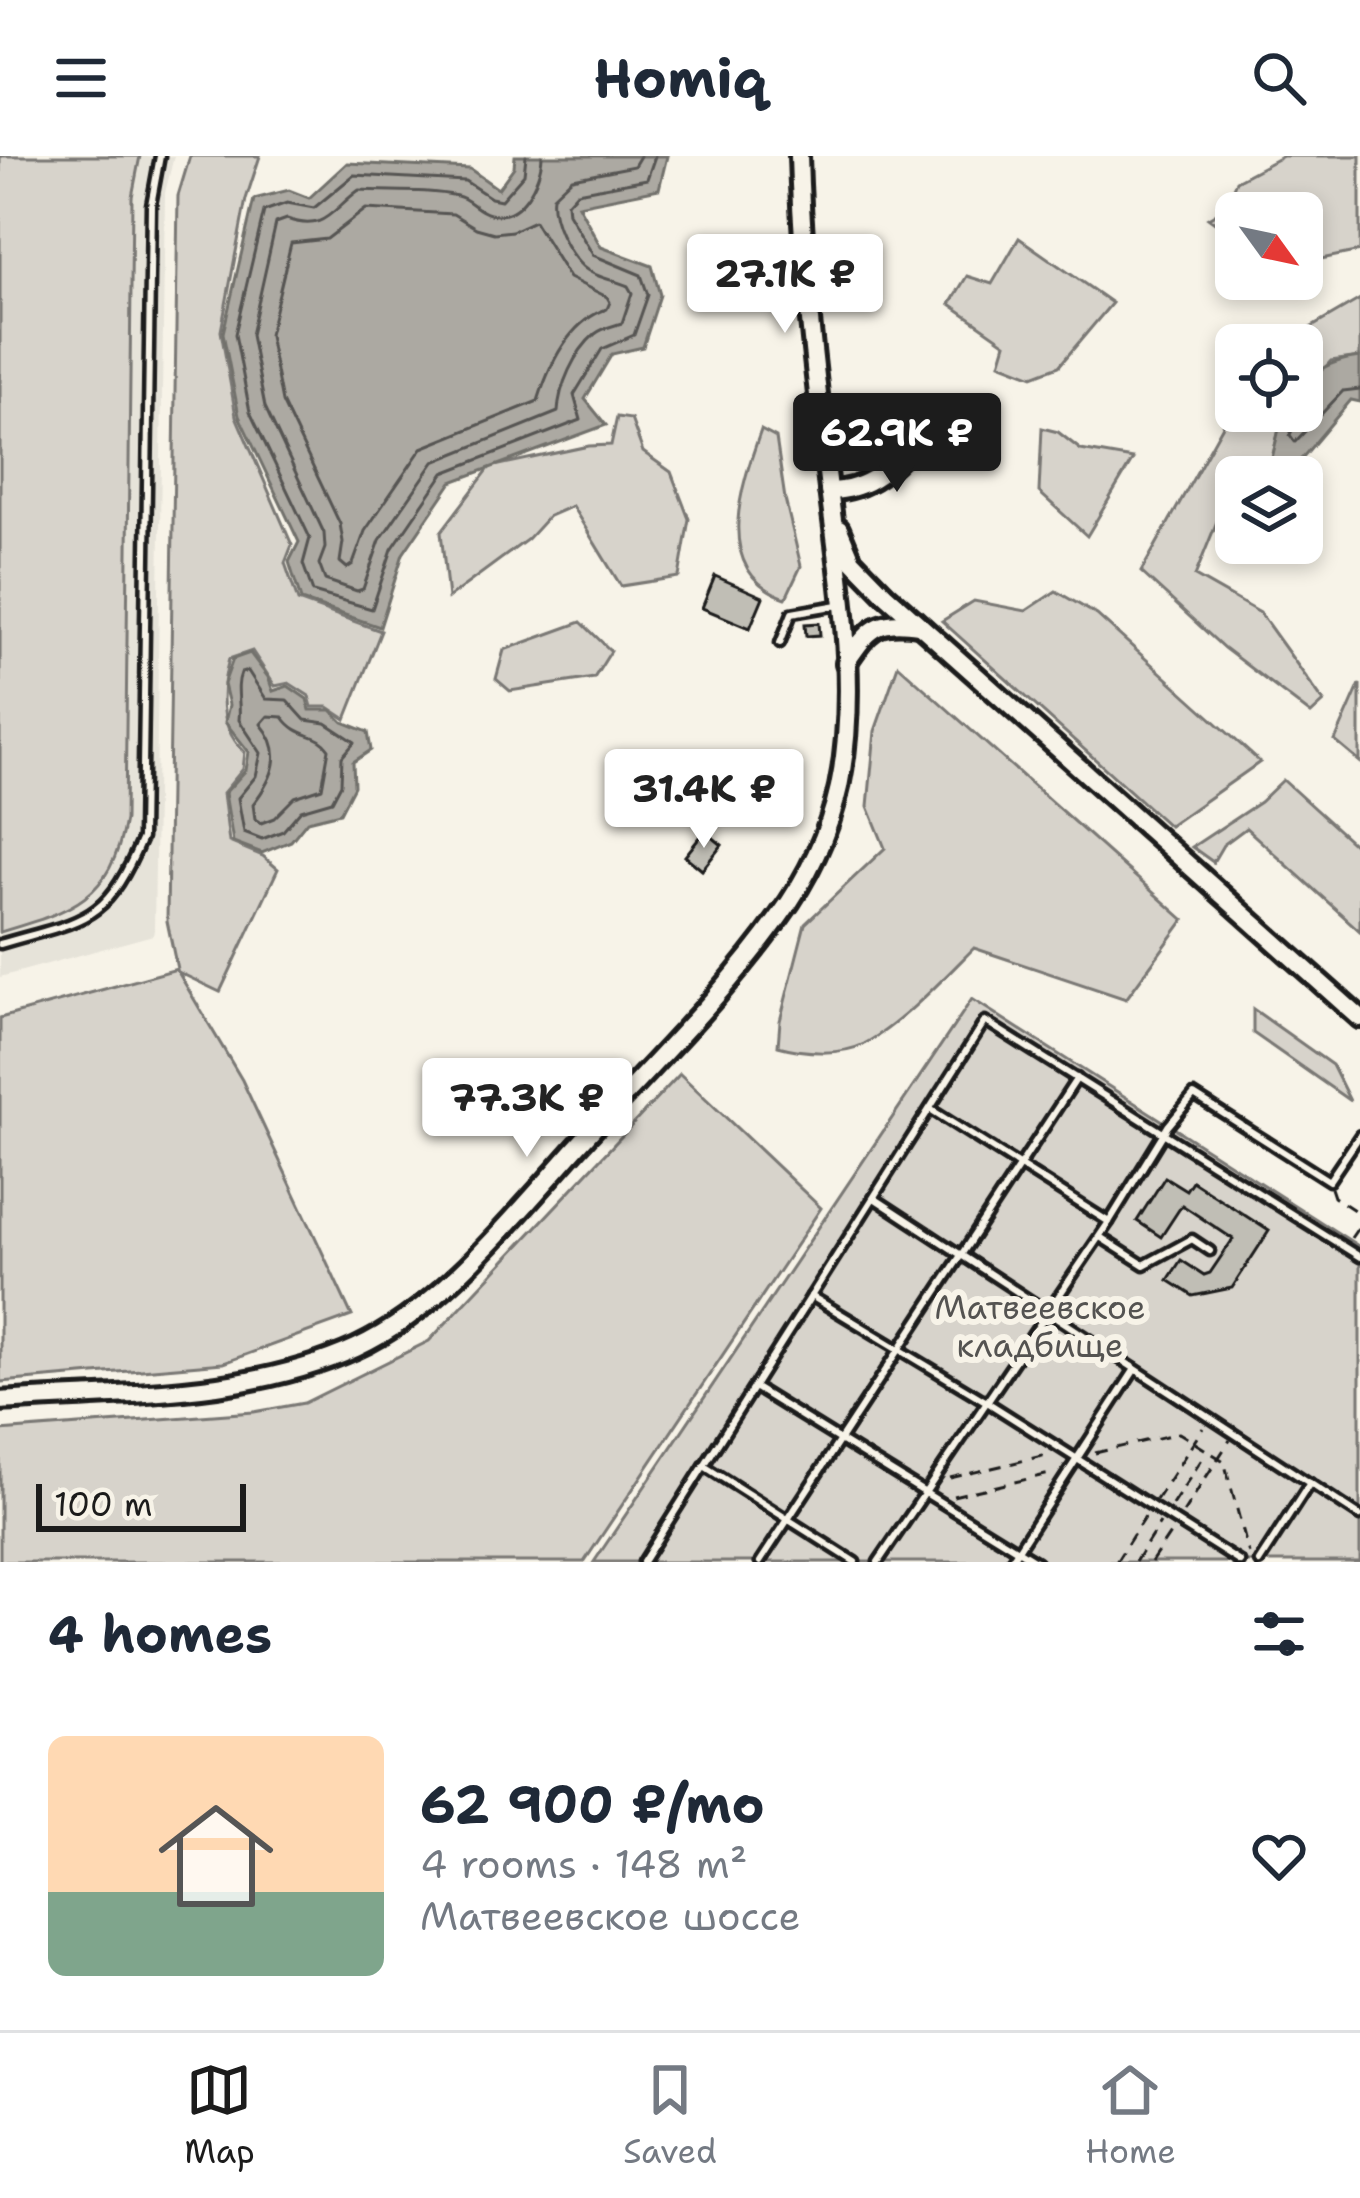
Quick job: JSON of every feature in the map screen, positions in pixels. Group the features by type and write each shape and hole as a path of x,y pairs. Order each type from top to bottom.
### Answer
{"main road":[{"path":"0,1401 200,1388 289,1372 358,1347 418,1308 474,1257 704,1008 781,915 819,851 839,787 846,718 842,605 802,253 799,156"},
{"path":"830,491 852,491 870,484 930,425"},
{"path":"832,512 852,560 1360,1018"},
{"path":"846,663 865,636 890,621 920,625"}],"lane":[{"path":"0,944 79,921 104,907 123,883 142,838 151,205 160,156"},
{"path":"780,643 792,613 842,605"},
{"path":"643,1562 986,1021 1360,1257"},
{"path":"760,1562 1077,1078"},
{"path":"878,1562 1194,1095 1329,1181 1360,1135"},
{"path":"930,1109 1109,1222"},
{"path":"874,1198 1360,1516"},
{"path":"1099,1237 1144,1265 1192,1240 1210,1251"},
{"path":"812,1296 1240,1562"},
{"path":"1010,1562 1135,1369"},
{"path":"754,1386 1037,1562"},
{"path":"704,1466 855,1562"},
{"path":"1255,1562 1310,1483"},
{"path":"649,1553 662,1562"}],"path":[{"path":"1329,1181 1334,1197 1360,1214"},
{"path":"1345,1247 1360,1225"},
{"path":"1116,1562 1210,1418"},
{"path":"1076,1457 1179,1432 1224,1462 1255,1562"},
{"path":"1151,1562 1234,1434"},
{"path":"934,1481 1065,1451"},
{"path":"938,1499 1068,1470"}],"shaded area":[{"path":"0,156 174,156 165,193 153,935 0,977"}],"green space":[{"path":"0,156 140,156 132,197 125,820 110,868 84,898 48,917 0,932"},
{"path":"190,156 260,156 246,199 221,331 236,416 292,545 285,563 298,601 381,631 346,719 328,707 312,707 309,696 289,683 275,686 252,651 229,659 223,709 230,732 245,752 243,769 223,793 229,842 263,856 278,869 220,992 178,972 242,1080 352,1316 223,1363 0,1382 0,1018 177,969 167,921 178,196"},
{"path":"1283,156 1360,156 1360,251 1323,259 1323,192 1232,192 1236,181"},
{"path":"1019,238 1112,303 1059,366 1033,376 1000,363 1006,343 950,304 967,276 992,284"},
{"path":"1360,299 1360,357 1331,361 1323,370 1323,324 1317,324"},
{"path":"617,417 631,419 643,452 671,472 689,519 679,577 621,586 572,506 549,516 528,539 448,598 441,532 490,467 611,445"},
{"path":"1042,428 1058,432 1081,450 1133,459 1087,536 1039,492"},
{"path":"761,430 776,438 801,566 786,598 762,586 747,568 740,548 741,500"},
{"path":"1219,432 1278,432 1272,456 1215,456 1215,526 1195,576 1260,613 1324,702 1311,714 1224,648 1141,572"},
{"path":"1056,591 1097,615 1260,762 1169,826 942,621 974,601 1026,611"},
{"path":"581,622 611,651 594,678 510,691 496,679 504,650"},
{"path":"898,665 1184,920 1126,999 974,948 907,1013 864,1044 821,1052 778,1046 805,924 885,848 868,806 875,731"},
{"path":"1360,684 1360,762 1335,741"},
{"path":"1283,780 1360,850 1360,931 1246,828 1223,845 1213,862 1192,847 1260,802"},
{"name":"Матвеевское кладбище","path":"972,999 1360,1247 1360,1562 594,1562"},
{"path":"1253,1009 1332,1065 1350,1101 1253,1033"},
{"path":"680,1074 821,1208 584,1562 0,1562 0,1431 254,1412 304,1403 429,1341"}],"water":[{"path":"515,156 667,156 659,189 578,205 601,247 652,266 660,295 643,347 612,354 585,399 606,425 452,482 403,554 380,627 301,600 289,562 299,542 239,416 223,333 254,199 289,190 309,198 347,163 470,169 498,189 514,167"},
{"path":"1360,357 1360,402 1351,400 1304,456 1273,456 1278,432 1323,432 1323,368"},
{"path":"250,653 273,691 288,686 307,699 310,710 331,710 343,722 368,732 371,750 353,762 354,786 340,813 307,821 291,841 262,853 233,842 225,793 246,770 249,752 225,722 229,705 224,684 233,659"}],"building":[{"path":"715,576 763,597 750,628 702,608"},
{"path":"819,623 820,635 806,636 805,624"},
{"path":"705,831 722,845 702,870 685,856"},
{"path":"1165,1177 1186,1190 1192,1181 1269,1231 1232,1288 1193,1296 1168,1280 1181,1260 1204,1275 1210,1273 1233,1239 1182,1205 1161,1237 1137,1221"}]}
